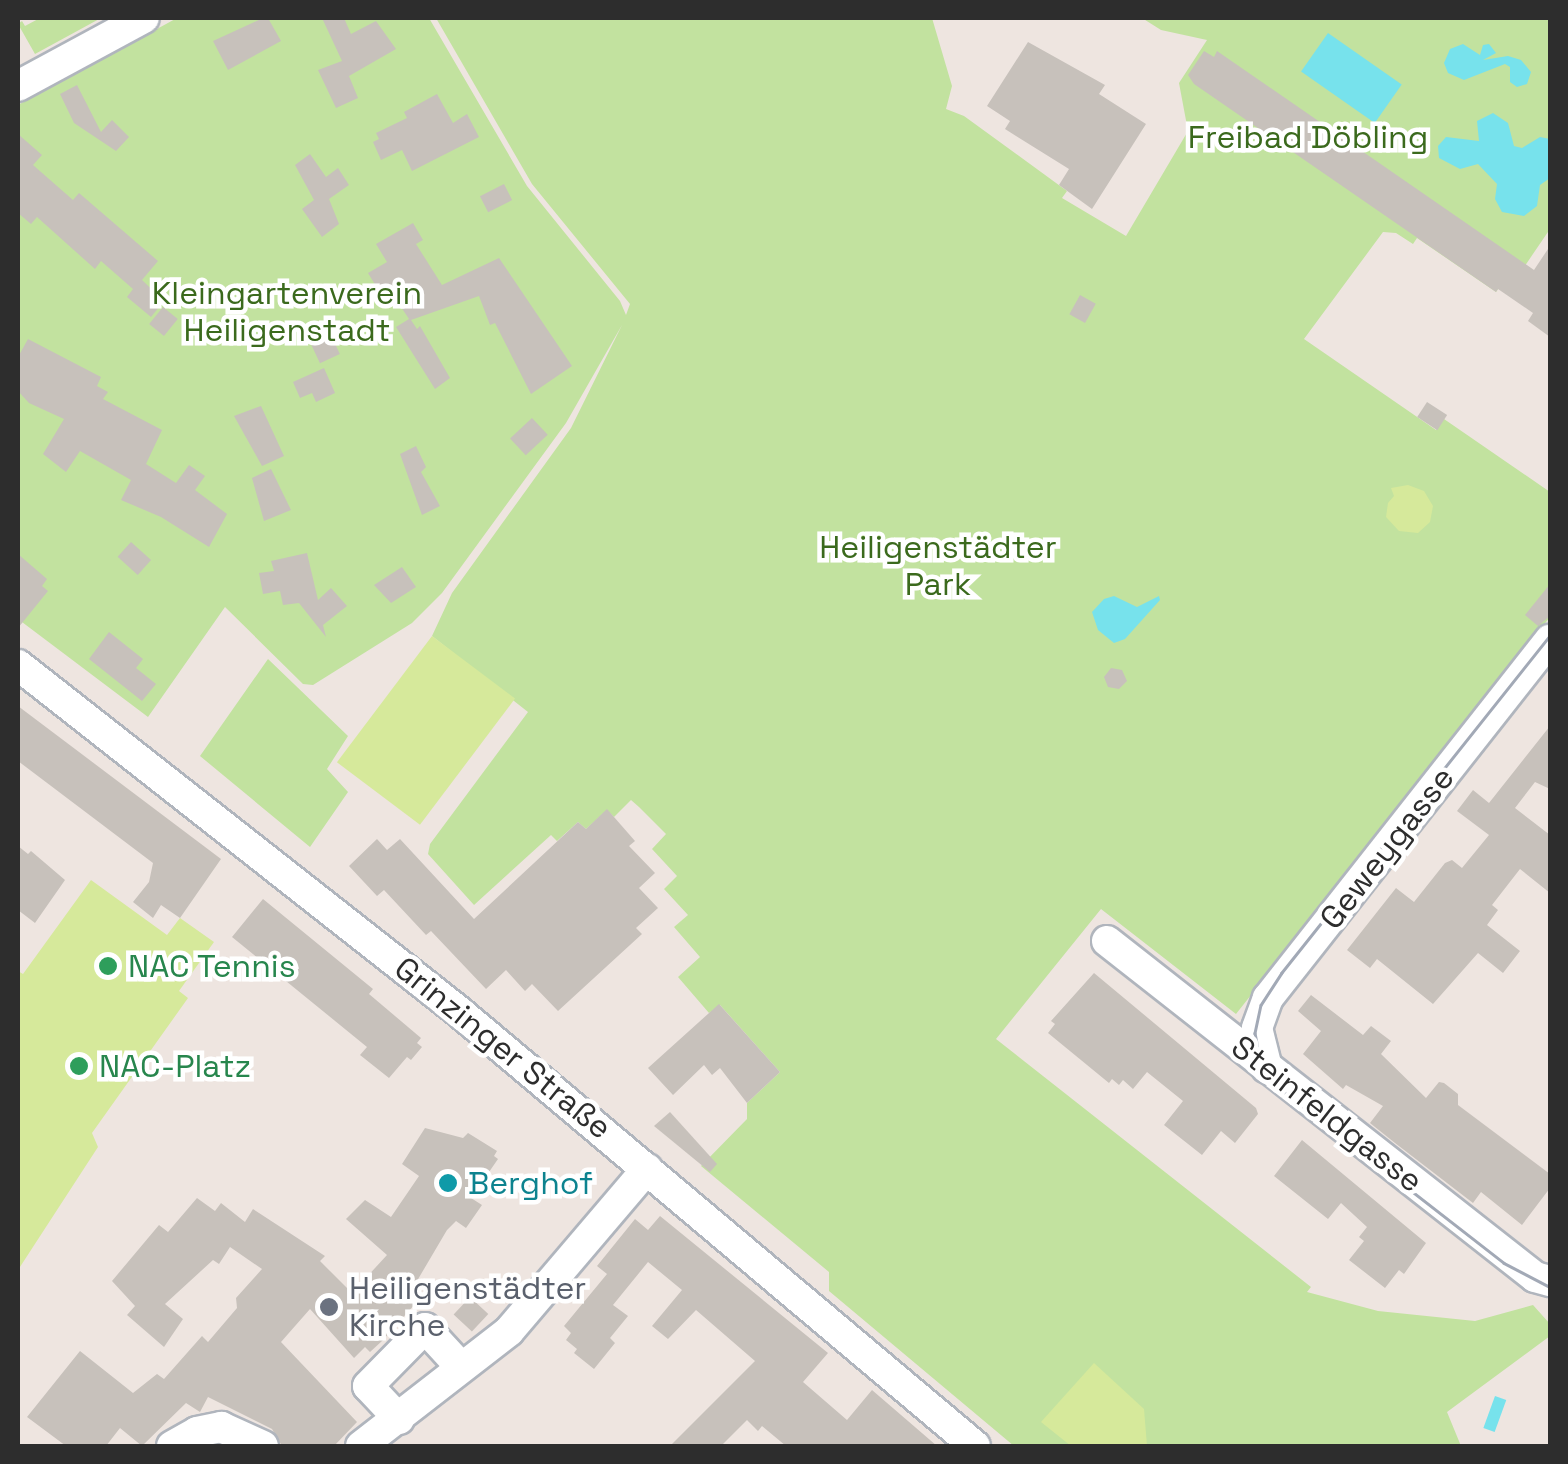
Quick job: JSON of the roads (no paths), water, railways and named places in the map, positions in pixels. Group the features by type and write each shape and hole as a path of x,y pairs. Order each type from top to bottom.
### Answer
{"street":[{"path":"18,86 144,18"},
{"name":"Geweygasse","path":"1267,1068 1257,1028 1268,998 1550,640"},
{"name":"Grinzinger Straße","path":"18,666 299,882 648,1168 976,1446"},
{"name":"Steinfeldgasse","path":"1107,941 1536,1277 1550,1281"},
{"path":"361,1446 397,1431 470,1360 527,1313 648,1168"},
{"path":"397,1431 368,1386 425,1328 470,1360"},
{"path":"172,1446 197,1432 221,1427 263,1446"}],"water":[{"path":"1328,33 1402,85 1375,123 1301,72"},
{"path":"1463,44 1480,55 1483,45 1489,44 1496,53 1483,60 1508,56 1521,60 1531,72 1527,84 1517,87 1510,82 1510,67 1505,64 1464,80 1448,73 1444,63 1450,49"},
{"path":"1493,113 1508,123 1514,146 1522,148 1540,137 1550,139 1550,178 1540,185 1537,206 1524,216 1502,212 1495,199 1497,184 1478,164 1460,169 1439,158 1438,146 1446,137 1479,141 1477,121"},
{"path":"1114,596 1137,607 1159,596 1160,600 1125,639 1114,643 1098,630 1092,612 1104,599"},
{"path":"1495,1396 1506,1400 1495,1432 1483,1428"}],"tram line":[{"path":"1550,636 1282,973 1261,1005 1255,1033 1261,1063 1282,1090 1504,1263 1550,1287"}],"place":[{"name":"NAC Tennis","path":"108,966"},
{"name":"NAC-Platz","path":"79,1066"},
{"name":"Berghof","path":"448,1183"},
{"name":"Heiligenstädter Kirche","path":"329,1307"}],"park label":[{"name":"Freibad Döbling","path":"1308,137"},
{"name":"Kleingartenverein Heiligenstadt","path":"287,312"},
{"name":"Heiligenstädter Park","path":"938,566"}]}
